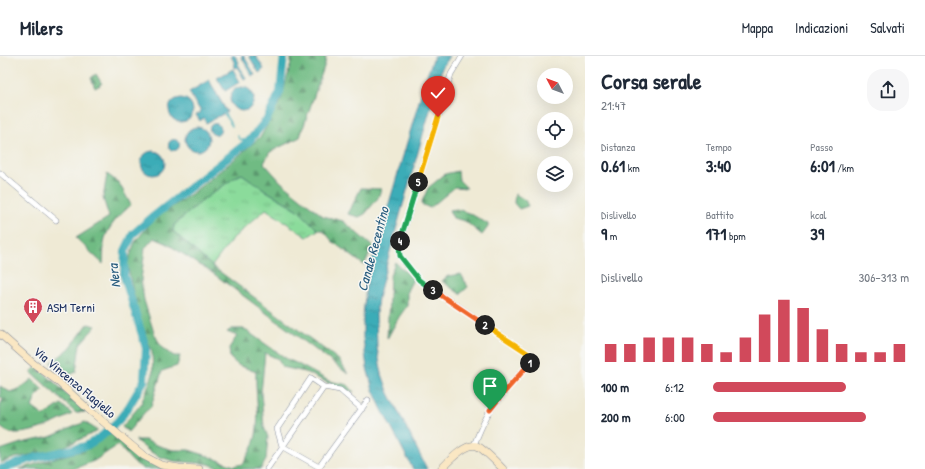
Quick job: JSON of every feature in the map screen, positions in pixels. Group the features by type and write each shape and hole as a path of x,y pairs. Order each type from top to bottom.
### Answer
{"main road":[{"name":"Via Vincenzo Flagiello","path":"0,334 147,458 161,464 179,468 199,469"},
{"path":"441,469 457,453 469,446 474,445 482,449 503,469"}],"street":[{"path":"462,56 451,74 399,246 400,256 419,280 529,354 532,358 530,363 490,410 474,445"},
{"path":"0,173 56,220"},
{"path":"362,409 340,390 324,386 311,378 277,429 282,446 319,467 362,409 368,400"},
{"path":"267,469 324,386"}],"green space":[{"path":"291,56 326,56 325,64 300,137 270,152 264,163 281,182 323,216 343,221 373,247 364,265 333,242 323,230 318,230 297,209 268,192 242,174 203,200 174,225 173,231 212,266 339,360 348,374 214,274 166,243 154,238 145,248 141,280 144,300 154,333 162,348 174,356 180,356 177,366 162,371 151,407 128,432 122,427 141,404 153,374 152,351 140,324 127,264 135,242 154,219 191,194 261,136 281,100 291,63"},
{"path":"96,74 102,84 95,88 91,78"},
{"path":"458,171 459,180 467,188 455,187 430,208 421,204 428,188 445,174"},
{"path":"107,174 119,183 131,205 116,220 107,233 104,241 103,264 76,238 109,217 103,198"},
{"path":"242,174 268,192 297,209 318,230 307,237 266,209 233,238 212,266 173,231 174,225 198,204"},
{"path":"361,188 381,189 378,198 365,214 359,217 348,214"},
{"path":"515,194 525,200 528,206 519,209 514,203"},
{"path":"457,209 471,214 488,224 488,227 482,235 465,221 453,218 449,210"},
{"path":"395,262 413,279 407,291 407,306 387,339 390,276"},
{"path":"461,274 468,287 460,294 442,281 448,276"},
{"path":"88,324 96,326 80,344 76,372 65,377 51,363 70,348"},
{"path":"232,329 244,329 287,359 329,381 348,385 354,392 339,388 305,372 282,367 278,359 265,353 261,393 264,427 268,437 266,460 261,469 221,469 209,464 174,461 160,457 149,451 135,440 145,440 173,450 189,450 234,466 243,464 251,450 256,435 256,372 238,365 230,358 229,348 237,336 227,332"},
{"path":"37,366 86,412 76,413 31,372"},
{"path":"32,379 43,390 36,397 32,407 44,416 61,404 72,414 32,431 23,433 7,432 0,427 0,405 3,399 0,397 0,386 10,392 21,388"},
{"path":"85,422 98,431 59,449 15,458 0,463 0,450 21,443 50,437"},
{"path":"111,433 123,445 143,460 166,469 144,469 133,462 118,445 94,461 73,469 20,469 88,449"}],"water":[{"path":"231,56 235,56 246,78 244,79 237,67 235,68 235,64"},
{"path":"241,56 244,56 255,75 252,76"},
{"path":"249,56 256,56 264,69 259,73"},
{"path":"434,56 449,56 442,68 393,240 378,298 376,314 377,348 382,374 388,391 427,469 413,469 373,390 367,368 363,338 363,315 366,287 372,261 425,81"},
{"path":"233,69 240,82 225,91 217,78"},
{"path":"209,80 227,112 206,123 204,118 200,121 196,115 201,112 189,92"},
{"path":"242,87 247,88 253,94 253,104 247,110 242,111 237,110 231,104 230,99 231,94 237,88"},
{"path":"181,98 190,101 193,110 190,119 181,122 172,119 169,110 172,101"},
{"path":"213,124 217,124 219,125 219,133 213,134 210,131 210,127"},
{"path":"197,127 206,130 209,139 206,148 197,151 188,148 185,139 188,130"},
{"path":"172,140 176,140 178,141 178,149 172,150 169,147 169,143"},
{"path":"153,151 162,154 165,163 162,172 153,175 144,172 141,163 144,154"}],"waterway":[{"name":"Nera","path":"0,469 34,458 86,446 102,436 118,421 128,408 144,381 146,348 124,276 125,251 133,234 249,141 267,119 280,92 284,56"},
{"path":"224,113 232,126"},
{"path":"238,136 239,139 249,141"}],"place":[{"name":"ASM Terni","path":"33,324"}],"route":[{"path":"438,117 399,246 400,256 419,280 428,287 529,354 532,358 530,363 490,410"}],"water label":[{"name":"Canale Recentino","path":"373,249"}]}
